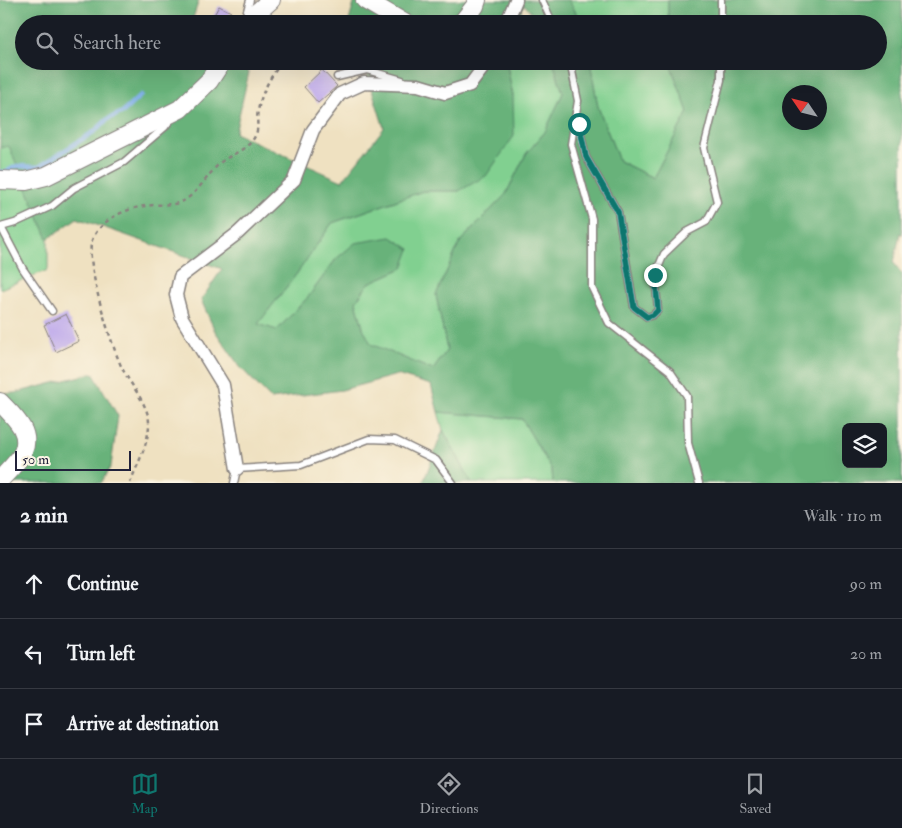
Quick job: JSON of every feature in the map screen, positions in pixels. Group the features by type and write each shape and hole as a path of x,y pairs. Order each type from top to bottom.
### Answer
{"street":[{"path":"254,15 271,0"},
{"path":"365,0 391,15"},
{"path":"468,15 477,0"},
{"path":"510,15 516,0"},
{"path":"0,180 26,181 46,176 180,109 209,81 216,70"},
{"path":"238,469 223,385 182,318 176,295 180,277 238,233 294,180 313,130 340,94 364,83 418,85 445,93 470,85 481,70"},
{"path":"0,402 20,424 25,435 23,452 0,480"}],"lane":[{"path":"246,15 250,0"},
{"path":"542,0 549,15"},
{"path":"721,15 722,0"},
{"path":"337,77 368,70 418,85"},
{"path":"572,70 578,101 571,144 592,219 592,288 609,323 670,371 687,396 688,443 699,483"},
{"path":"576,112 586,157 618,212 634,307 647,317 653,315 658,310 655,275 664,254 687,232 706,222 717,202 704,148 721,80 721,70"},
{"path":"52,311 23,270 1,227 15,223 52,206 74,188 124,162 166,127 180,109"},
{"path":"234,483 238,469 301,465 369,439 395,440 436,460 452,483"}],"path":[{"path":"130,483 145,445 149,426 147,409 135,393 114,349 93,275 90,254 91,241 102,224 120,213 153,205 175,204 187,199 222,162 248,145 257,133 257,112 262,96 275,70"}],"green space":[{"path":"0,0 199,0 194,15 15,15 15,70 244,70 249,72 235,133 342,181 384,128 366,70 508,70 513,96 514,136 486,176 459,191 423,191 332,223 298,272 258,324 277,330 309,296 336,259 355,243 391,237 410,249 403,268 369,283 356,301 363,328 371,344 433,370 447,350 436,295 460,242 506,194 526,154 545,132 563,93 556,70 592,70 598,107 619,161 653,178 688,112 672,70 887,70 887,15 668,15 668,0 902,0 902,235 900,233 894,263 902,274 902,483 553,483 552,470 522,419 438,412 431,385 397,375 342,390 271,399 240,367 215,331 201,300 222,269 77,218 48,239 9,146 0,148"},
{"path":"355,0 569,0 577,15 533,15 524,4 520,15 351,15"},
{"path":"569,0 668,0 668,15 577,15"},
{"path":"508,70 556,70 563,93 545,132 526,154 506,194 460,242 436,295 447,350 433,370 370,344 363,328 356,301 369,283 403,268 336,259 309,296 277,331 257,325 298,272 332,223 423,191 459,191 513,96"},
{"path":"592,70 672,70 688,112 653,178 619,161 598,107"},
{"path":"9,145 48,239 48,270 0,289 0,148"},
{"path":"93,373 118,416 111,466 101,483 0,483 0,394 15,393"},
{"path":"438,412 522,419 552,470 553,483 472,483 443,430"},
{"path":"443,430 472,483 423,483"}],"building":[{"path":"219,6 231,12 229,15 214,15"},
{"path":"322,70 337,86 318,103 304,87"},
{"path":"66,314 79,341 56,352 44,325"}],"waterway":[{"path":"0,172 5,172 17,166 39,167 95,131 108,119 123,112 141,95"}],"route":[{"path":"579,124 586,157 618,212 634,307 647,317 653,315 658,310 655,275"}]}
